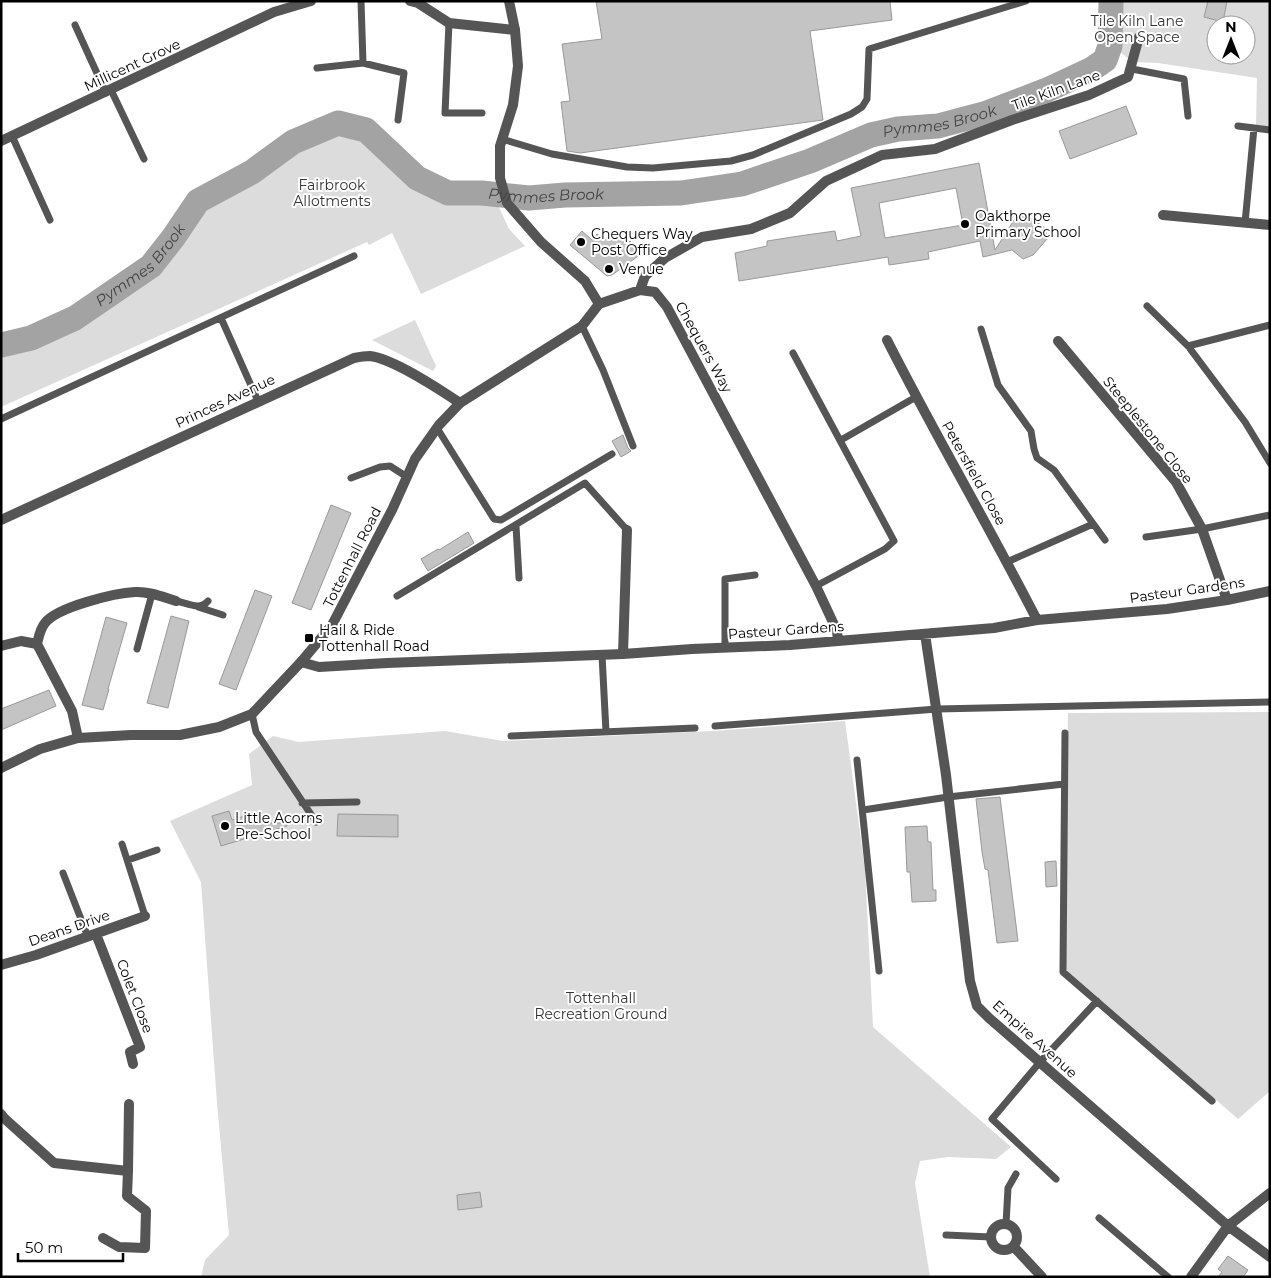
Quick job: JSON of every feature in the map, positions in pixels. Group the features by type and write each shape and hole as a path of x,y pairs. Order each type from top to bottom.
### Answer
{"street":[{"name":"Millicent Grove","path":"1,141 274,12 311,1"},
{"path":"410,1 418,3 449,23 515,30"},
{"path":"509,1 515,30 518,66 513,105 500,146 500,178 507,204 541,242 586,280 599,304 640,290"},
{"path":"1132,69 1139,37"},
{"name":"Tile Kiln Lane","path":"640,290 646,276 665,258 702,237 751,229 790,214 826,181 882,155 935,149 1012,120 1089,95 1128,77 1132,69"},
{"path":"1163,215 1270,225"},
{"name":"Chequers Way","path":"640,290 655,292 667,307 816,586 837,631 838,641"},
{"name":"Tottenhall Road","path":"1,768 40,749 78,738 180,735 219,727 252,714 301,662 332,625 392,510 415,460 437,428 460,403 582,326 599,304"},
{"name":"Petersfield Close","path":"887,340 916,397 1008,562 1037,620"},
{"name":"Steeplestone Close","path":"1058,340 1176,482 1202,530 1227,600"},
{"name":"Princes Avenue","path":"1,520 354,358 369,356 386,361 436,387 460,403"},
{"path":"623,654 627,530"},
{"name":"Pasteur Gardens","path":"301,662 319,667 623,654 838,641 994,628 1037,620 1166,609 1227,600 1270,591"},
{"path":"1,646 30,638 40,630 46,621 92,600 135,592 170,597"},
{"path":"40,630 37,644 72,711 78,738"},
{"name":"Empire Avenue","path":"925,634 937,709 965,949 970,981 977,1006 988,1018 1228,1226 1270,1257"},
{"path":"21,641 37,644"},
{"name":"Deans Drive","path":"1,965 145,916"},
{"name":"Colet Close","path":"92,935 140,1047 130,1052 133,1064"},
{"path":"103,1238 119,1247 145,1248 146,1211 126,1196 130,1104"},
{"path":"2,1119 54,1163 128,1170"},
{"path":"1191,1277 1228,1226 1270,1192"},
{"path":"1006,1224 1014,1228 1018,1238 1014,1247 1009,1250 1000,1250 992,1244 991,1237 997,1225 1006,1224"},
{"path":"1014,1247 1042,1277"}],"lane":[{"path":"361,1 363,63"},
{"path":"502,139 552,154 627,167 653,168 731,161 753,155 851,114 862,107 867,99 869,49 1026,1"},
{"path":"449,23 445,113 482,113"},
{"path":"75,25 144,159"},
{"path":"318,68 363,63 404,73 398,120"},
{"path":"1132,69 1184,79 1188,116"},
{"path":"1238,126 1270,130"},
{"path":"1245,223 1254,128"},
{"path":"12,136 50,220"},
{"path":"1,419 354,256"},
{"path":"1147,306 1188,346 1246,422 1270,463"},
{"path":"221,318 258,401"},
{"path":"1188,346 1270,325"},
{"path":"582,326 603,370 633,446"},
{"path":"981,329 998,385 1031,431 1037,458 1054,470 1105,540"},
{"path":"793,353 894,541 885,548 816,586"},
{"path":"841,440 916,397"},
{"path":"437,428 494,519 501,520 612,454"},
{"path":"351,478 380,467 390,466 407,477"},
{"path":"397,596 586,483 627,530"},
{"path":"1146,537 1202,530 1270,516"},
{"path":"1008,562 1093,524"},
{"path":"516,526 519,578"},
{"path":"725,648 725,579 754,575"},
{"path":"137,649 152,594"},
{"path":"170,597 223,615"},
{"path":"198,606 205,605 208,601"},
{"path":"602,655 606,732"},
{"path":"715,726 937,709 1270,702"},
{"path":"252,714 256,732 316,822"},
{"path":"511,736 695,728"},
{"path":"1065,733 1063,972 1212,1101"},
{"path":"857,760 879,971"},
{"path":"863,810 948,797 1064,784"},
{"path":"302,803 357,802"},
{"path":"122,844 145,916"},
{"path":"128,860 157,850"},
{"path":"63,873 92,935"},
{"path":"1056,1179 992,1119 1040,1062 1097,1001"},
{"path":"1006,1224 1008,1188 1016,1174"},
{"path":"1100,1218 1168,1277"},
{"path":"946,1235 991,1237"}],"green space":[{"name":"Tile Kiln Lane Open Space","path":"1104,1 1270,1 1270,127 1256,125 1257,78 1158,63 1133,62 1104,40"},
{"name":"Fairbrook Allotments","path":"334,129 349,130 364,137 394,170 424,187 459,198 497,203 509,229 525,246 421,294 392,233 369,245 367,242 1,407 1,351 16,350 74,325 159,267 199,207 317,133"},
{"path":"415,320 436,366 433,371 372,340"},
{"path":"1270,712 1270,1091 1238,1119 1064,968 1068,713"},
{"name":"Tottenhall Recreation Ground","path":"845,721 865,870 873,1027 1011,1147 996,1159 948,1157 920,1161 915,1183 930,1277 201,1277 205,1260 229,1235 217,1103 201,882 170,821 252,785 249,754 273,736 299,742 445,731 503,741 713,731"}],"building":[{"path":"596,1 890,1 892,20 810,31 823,120 580,153 567,151 561,102 570,101 562,44 602,39"},
{"path":"1208,1 1227,1 1224,15 1206,15 1206,18 1204,17"},
{"path":"1126,106 1137,134 1070,159 1059,131"},
{"path":"979,163 995,250 1016,217 1026,215 1044,227 1048,238 1033,255 1023,259 1012,250 983,257 980,241 928,252 929,259 889,265 888,257 739,281 735,253 767,246 767,241 835,231 837,241 861,236 851,188","holes":["956,188 963,225 885,238 879,203"]},
{"path":"582,231 592,240 597,234 605,240 612,231 628,244 630,241 641,254 612,275 607,276 570,245"},
{"path":"623,435 631,451 621,457 612,441"},
{"path":"331,505 351,513 311,610 292,603"},
{"path":"468,532 474,543 428,571 421,559"},
{"path":"255,590 272,596 236,690 219,684"},
{"path":"171,616 189,621 168,708 147,703"},
{"path":"106,617 127,623 103,710 82,705"},
{"path":"49,690 56,706 1,730 1,709"},
{"path":"1000,797 1018,941 997,943 988,870 985,869 982,852 976,799"},
{"path":"229,811 232,820 257,812 261,823 287,823 287,826 221,846 212,816"},
{"path":"338,814 398,815 398,837 337,836"},
{"path":"927,826 928,842 931,842 933,890 936,890 936,901 912,902 910,872 907,872 905,827"},
{"path":"1056,861 1057,886 1046,887 1045,862"},
{"path":"480,1192 482,1207 458,1210 457,1195"},
{"path":"1228,1256 1248,1270 1243,1277 1218,1277 1222,1272 1218,1269"}],"waterway":[{"name":"Pymmes Brook","path":"1,345 31,338 75,318 151,266 198,201 252,172 293,142 338,123 366,130 417,178 448,193 482,193 529,198 565,195 681,193 742,184 810,161 871,135 898,129 938,126 987,113 1047,90 1092,69 1105,60 1110,46 1111,1"}],"place":[{"name":"Oakthorpe Primary School","path":"965,224"},
{"name":"Chequers Way Post Office","path":"581,242"},
{"name":"Venue","path":"609,269"},
{"name":"Hail & Ride Tottenhall Road","path":"309,638"},
{"name":"Little Acorns Pre-School","path":"225,826"}]}
